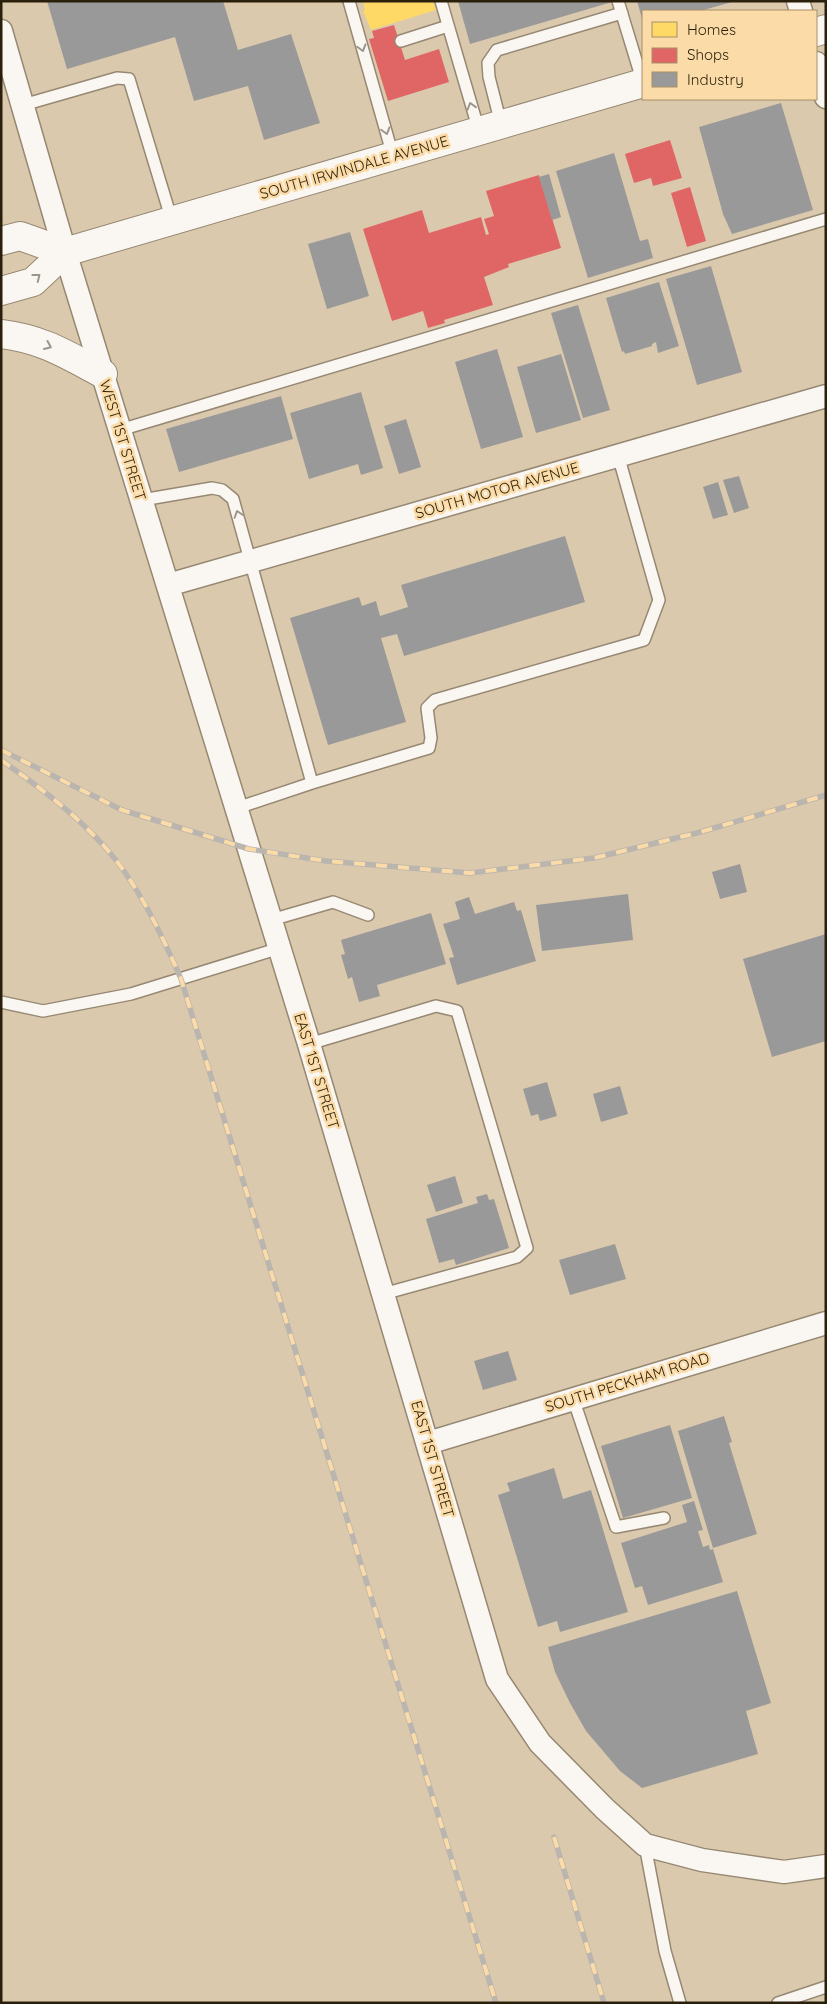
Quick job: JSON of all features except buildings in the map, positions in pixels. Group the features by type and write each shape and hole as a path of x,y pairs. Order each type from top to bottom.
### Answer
{"main road":[{"name":"SOUTH IRWINDALE AVENUE","path":"65,252 642,83"},
{"path":"1,241 20,236 65,252 33,282 1,291"},
{"path":"1,334 27,338 49,345 103,374"}],"street":[{"name":"WEST 1ST STREET","path":"1,31 65,252 249,849"},
{"path":"817,66 826,97"},
{"name":"SOUTH MOTOR AVENUE","path":"168,585 826,396"},
{"name":"EAST 1ST STREET","path":"249,849 309,1044 497,1679 540,1743 605,1809 645,1845 702,1860 784,1872 826,1866"},
{"name":"SOUTH PECKHAM ROAD","path":"428,1443 826,1323"}],"lane":[{"path":"349,1 393,156"},
{"path":"440,1 448,26 490,128"},
{"path":"618,1 642,80"},
{"path":"490,128 488,63 497,50 622,13"},
{"path":"401,41 448,26"},
{"path":"23,105 117,78 129,79 172,221"},
{"path":"120,430 826,219"},
{"path":"237,808 429,748 431,738 428,708 435,700 644,640 659,600 618,455"},
{"path":"142,500 188,491 222,490 233,499 312,783"},
{"path":"271,920 333,902 368,915"},
{"path":"1,1002 43,1011 130,994 280,948"},
{"path":"309,1044 436,1006 457,1011 525,1238 527,1248 517,1257 383,1294"},
{"path":"573,1398 616,1527 664,1518"},
{"path":"645,1845 665,1951 680,2003"},
{"path":"778,2003 826,1987"}],"railway":[{"path":"1,750 122,810 249,849 326,861 470,873 594,858 697,833 826,795"},
{"path":"1,760 68,811 116,860 148,910 181,979 496,2003"},
{"path":"554,1837 604,2003"}]}
